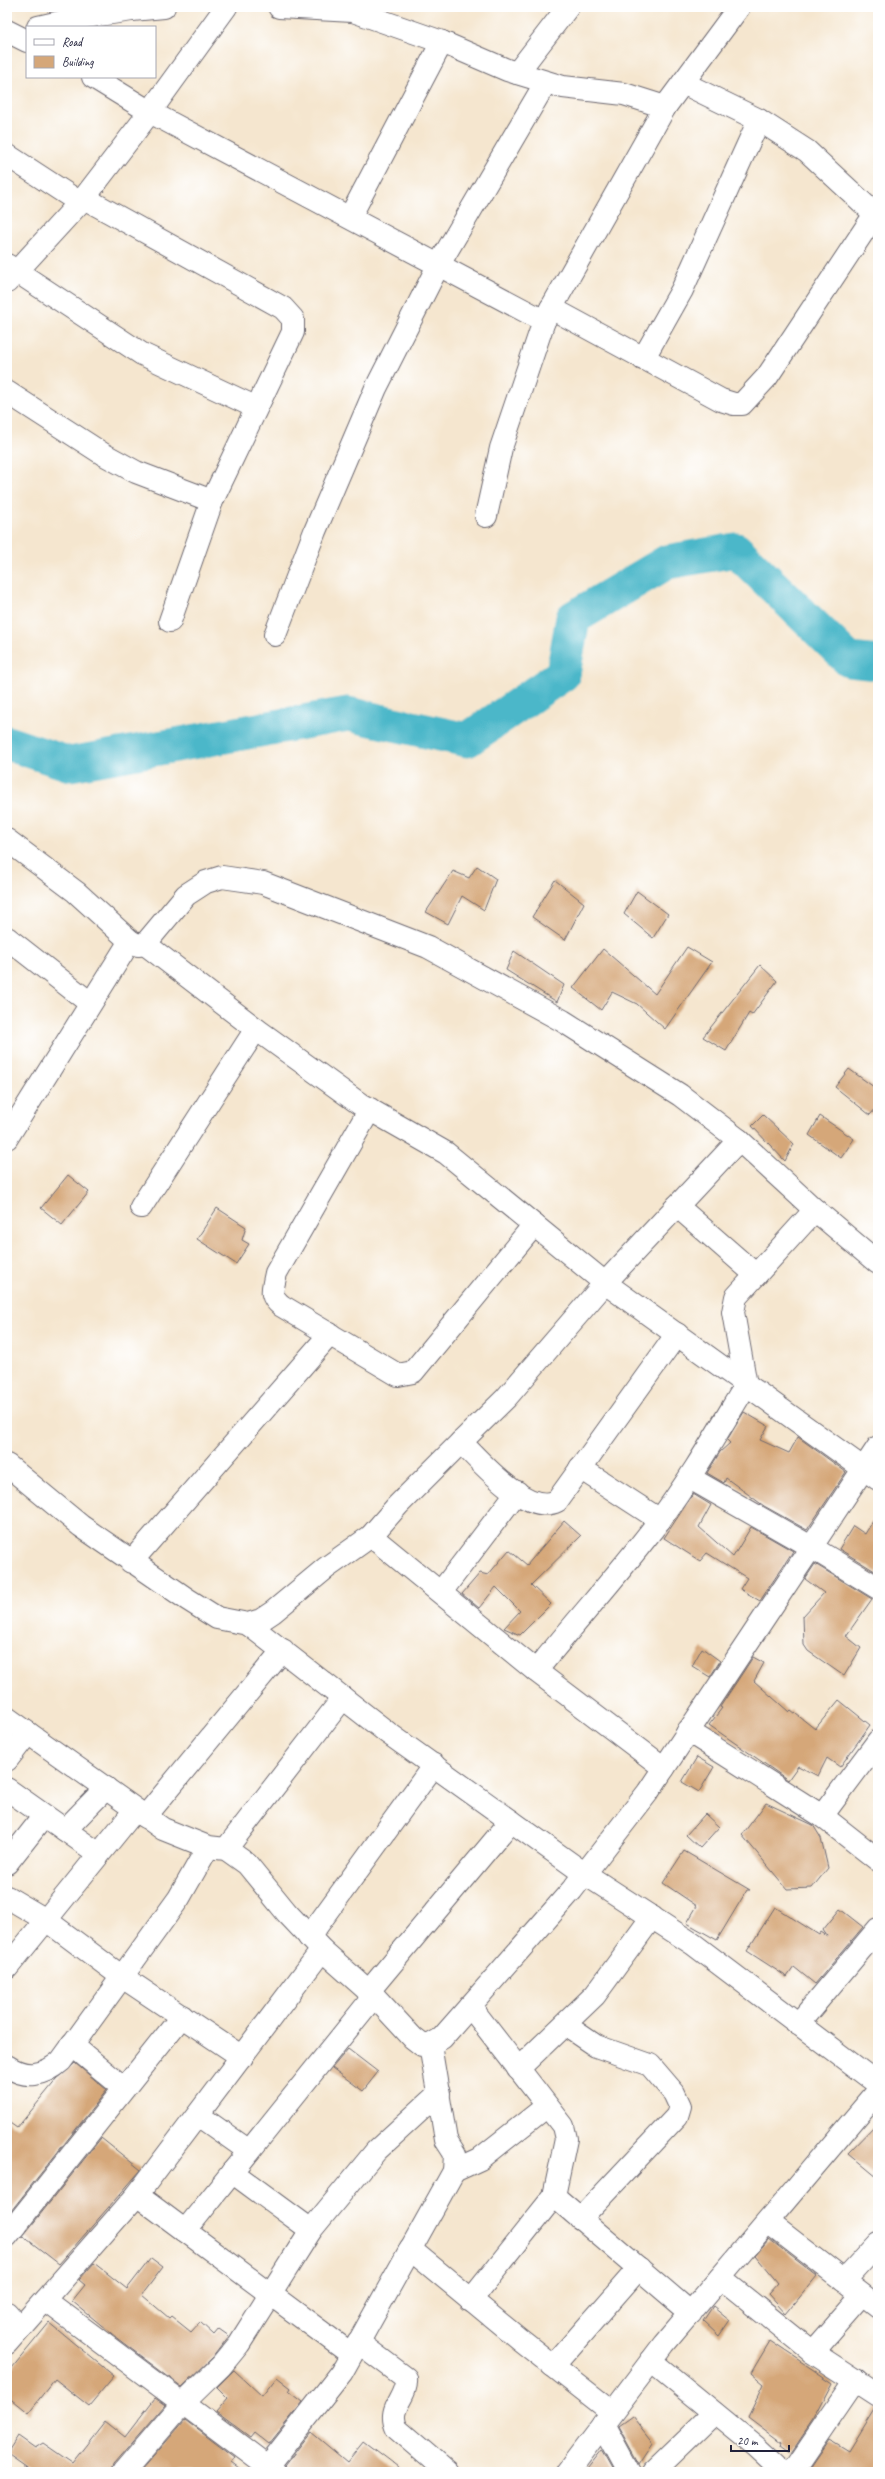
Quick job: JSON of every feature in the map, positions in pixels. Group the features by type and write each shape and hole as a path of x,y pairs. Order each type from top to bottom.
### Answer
{"street":[{"path":"42,26 134,8 164,7"},
{"path":"226,7 150,112 81,200 10,273 142,354 255,407"},
{"path":"279,7 352,11 442,42 517,73 546,82 564,87 624,94 665,107"},
{"path":"517,73 568,7"},
{"path":"486,516 501,448 548,315 665,107 739,7"},
{"path":"350,217 442,42"},
{"path":"95,78 150,112 350,217 438,266 643,359 721,400 734,404 742,404 766,377 876,215 807,151 759,120 683,83"},
{"path":"275,635 315,530 376,388 438,266 546,82"},
{"path":"643,359 682,290 759,120"},
{"path":"7,155 81,200 283,308 292,320 293,332 255,407 212,501 170,621"},
{"path":"7,392 103,454 136,472 212,501"},
{"path":"7,840 76,892 137,942 256,1029 370,1110 446,1154 605,1284 871,1474"},
{"path":"7,1138 90,1003 137,942 186,895 206,882 222,877 263,883 428,947 563,1021 680,1095 739,1140 815,1210 878,1263"},
{"path":"7,938 90,1003"},
{"path":"141,1207 256,1029"},
{"path":"370,1110 276,1273 272,1295 274,1300 282,1306 398,1375 413,1372 534,1226"},
{"path":"248,1624 261,1620 273,1612 326,1568 371,1536 398,1505 506,1398 605,1284 739,1140"},
{"path":"677,1206 756,1275"},
{"path":"536,1671 625,1565 690,1478 746,1385 733,1312 733,1304 736,1297 815,1210"},
{"path":"132,1562 330,1334"},
{"path":"461,1442 496,1477 517,1492 540,1505 549,1505 557,1501 677,1334"},
{"path":"7,1718 163,1829 217,1848 247,1864 316,1943 371,1994 413,2038 422,2044 430,2045 442,2038 585,1874 648,1792 811,1547 871,1474 878,1448"},
{"path":"7,1465 81,1526 132,1562 217,1618 248,1624 343,1698 434,1765 585,1874 693,1944 878,2084"},
{"path":"580,1468 660,1520"},
{"path":"690,1478 811,1547 878,1588"},
{"path":"442,1592 517,1492"},
{"path":"371,1536 442,1592 536,1671 664,1768"},
{"path":"7,1968 99,1854 140,1813 283,1650"},
{"path":"7,2066 16,2073 39,2075 50,2070 61,2061 217,1848 343,1698"},
{"path":"688,1730 822,1816 878,1860"},
{"path":"7,1760 28,1732"},
{"path":"822,1816 878,1741"},
{"path":"11,2328 45,2300 137,2195 242,2057 434,1765"},
{"path":"65,1830 106,1788"},
{"path":"7,1789 99,1854"},
{"path":"7,1863 44,1816"},
{"path":"185,2231 371,1994 511,1821"},
{"path":"7,1896 46,1920 122,1976 242,2057"},
{"path":"518,2068 596,1995 652,1918"},
{"path":"798,2024 878,1929"},
{"path":"470,2006 563,2126 566,2139 554,2196 471,2300"},
{"path":"7,2236 182,2016"},
{"path":"564,2025 596,2046 650,2065 674,2093 680,2106 677,2116 580,2219"},
{"path":"72,2045 124,2088"},
{"path":"45,2300 272,2469 342,2372 454,2171 455,2154 446,2140 430,2045"},
{"path":"567,2472 651,2361 878,2091"},
{"path":"124,2472 183,2402 221,2366 239,2344 311,2230 376,2151 439,2093"},
{"path":"454,2171 480,2159 547,2106"},
{"path":"198,2115 249,2151"},
{"path":"232,2172 311,2230"},
{"path":"137,2195 271,2294 354,2348 406,2378 407,2384 394,2410 393,2420 397,2429 447,2472"},
{"path":"554,2196 691,2313"},
{"path":"768,2222 870,2301 812,2352"},
{"path":"844,2281 878,2244"},
{"path":"410,2249 553,2366 607,2418 629,2472"},
{"path":"553,2366 639,2268"},
{"path":"720,2278 812,2352 878,2395"},
{"path":"651,2361 783,2472"},
{"path":"793,2472 856,2380"},
{"path":"653,2472 714,2413"}],"building":[{"path":"477,866 496,879 484,910 462,896 448,924 426,912 453,871 469,878"},
{"path":"555,880 584,903 565,940 532,917"},
{"path":"637,891 668,914 653,938 624,914"},
{"path":"687,947 712,962 665,1029 637,1004 612,992 601,1010 573,988 603,949 655,994"},
{"path":"514,951 564,985 557,1002 506,970"},
{"path":"760,965 777,981 752,1015 749,1013 726,1051 703,1037"},
{"path":"849,1069 878,1090 878,1106 870,1115 835,1087"},
{"path":"763,1115 794,1144 785,1161 752,1126"},
{"path":"820,1116 854,1139 841,1158 809,1135"},
{"path":"68,1175 89,1192 62,1225 41,1208"},
{"path":"217,1208 246,1227 242,1240 249,1244 236,1264 197,1239"},
{"path":"744,1412 768,1426 760,1440 789,1453 798,1437 846,1472 807,1530 764,1506 726,1478 724,1483 707,1473 720,1452 730,1443 727,1440"},
{"path":"693,1494 711,1505 699,1527 733,1557 751,1527 793,1551 760,1601 740,1589 747,1578 707,1553 700,1561 664,1538"},
{"path":"878,1513 878,1573 839,1549 853,1526 865,1534"},
{"path":"564,1521 581,1536 531,1585 551,1604 520,1635 504,1628 520,1611 496,1587 479,1608 462,1594 480,1573 488,1575 509,1550 527,1565"},
{"path":"815,1564 872,1599 846,1636 861,1648 844,1676 808,1651 804,1645 803,1616 824,1593 805,1579"},
{"path":"702,1648 720,1661 710,1677 692,1666"},
{"path":"753,1657 764,1663 754,1681 789,1712 791,1710 815,1729 839,1700 870,1725 840,1767 827,1758 818,1776 798,1766 788,1780 709,1725 722,1708 720,1707"},
{"path":"697,1757 714,1767 699,1792 682,1782"},
{"path":"766,1803 813,1825 821,1838 828,1868 812,1888 787,1889 742,1835"},
{"path":"705,1814 719,1827 700,1848 686,1835"},
{"path":"684,1851 750,1890 747,1890 717,1940 687,1923 697,1906 663,1883"},
{"path":"775,1907 819,1935 821,1932 827,1936 823,1930 840,1909 863,1927 815,1984 794,1967 787,1977 747,1951"},
{"path":"348,2049 378,2072 363,2091 332,2068"},
{"path":"75,2063 107,2090 7,2216 7,2121 17,2128 57,2079"},
{"path":"878,2122 878,2178 848,2153"},
{"path":"101,2138 141,2170 59,2264 23,2236"},
{"path":"769,2239 817,2276 786,2314 768,2294 778,2283 755,2255"},
{"path":"151,2258 163,2267 142,2295 169,2318 171,2316 191,2332 200,2322 214,2335 219,2329 229,2336 212,2358 182,2387 118,2339 72,2301 85,2285 79,2280 94,2263 127,2289"},
{"path":"713,2306 730,2320 719,2336 703,2321"},
{"path":"49,2323 114,2376 89,2406 55,2379 28,2413 7,2396 7,2374"},
{"path":"770,2341 833,2383 814,2419 791,2453 780,2445 781,2442 748,2417 764,2384 751,2373"},
{"path":"234,2370 262,2396 277,2377 291,2388 289,2391 303,2402 269,2444 254,2432 250,2437 216,2412 228,2398 217,2387"},
{"path":"155,2398 165,2405 114,2464 112,2472 34,2472 7,2453 18,2436 35,2448 43,2443 72,2463 105,2421 125,2437"},
{"path":"875,2407 878,2407 878,2472 815,2472 810,2469 830,2440 848,2451"},
{"path":"632,2416 653,2443 639,2464 618,2426"},
{"path":"185,2420 235,2458 231,2463 243,2472 140,2472"},
{"path":"311,2432 347,2462 364,2441 405,2472 291,2472 285,2465"},
{"path":"602,2449 615,2472 584,2472"}],"waterway":[{"path":"7,743 70,764 348,714 467,740 563,674 573,618 667,562 736,550 849,660 878,663"}]}
